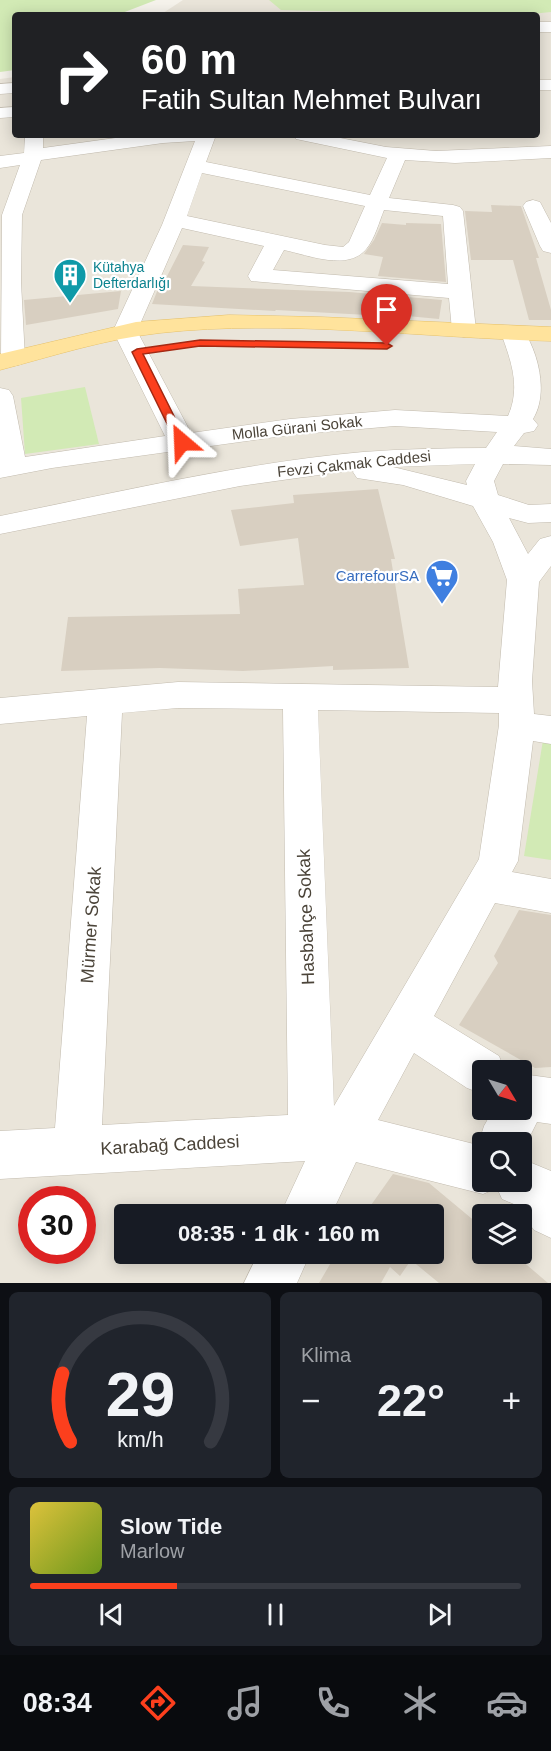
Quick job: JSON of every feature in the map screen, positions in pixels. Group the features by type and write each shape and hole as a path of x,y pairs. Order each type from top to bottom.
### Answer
{"main road":[{"path":"4,367 103,357 131,341 182,324 273,323 464,330 551,349"},
{"path":"131,341 519,343 551,333"}],"street":[{"path":"33,156 34,138"},
{"path":"4,367 6,216 33,156 45,138"},
{"path":"0,162 156,138"},
{"path":"182,442 131,341 206,138"},
{"path":"326,138 349,141 398,154 450,157 551,152"},
{"path":"175,220 325,252 348,254 358,245 398,154"},
{"path":"196,166 378,203 453,211 464,330"},
{"path":"533,206 551,246"},
{"path":"277,242 259,276 461,292"},
{"path":"309,1204 331,1142 407,1023 498,861 528,718 515,681 523,580 507,542 485,502 480,481 495,456 525,424 536,407 536,377 519,343"},
{"path":"0,396 6,469"},
{"name":"Molla Gürani Sokak","path":"6,469 182,442 290,428 395,418 525,424"},
{"name":"Fevzi Çakmak Caddesi","path":"0,525 264,474 401,456 495,456 527,452 551,457"},
{"name":"Fevzi Çakmak Caddesi","path":"264,474 376,472 435,484 528,514 551,513"},
{"path":"523,580 551,546"},
{"path":"0,711 178,695 300,697 528,718"},
{"name":"Hasbahçe Sokak","path":"300,697 331,1142"},
{"name":"Mürmer Sokak","path":"77,1149 105,702"},
{"path":"485,884 551,896"},
{"path":"407,1023 472,1065"},
{"name":"Karabağ Caddesi","path":"0,1155 77,1149 331,1142 472,1168"},
{"path":"532,1187 551,1213"},
{"path":"270,1283 280,1264"}],"shaded area":[{"path":"183,0 551,0 551,1283 0,1283 0,79 12,77 12,138 540,138 540,12 165,12"}],"green space":[{"path":"0,0 156,0 125,12 12,12 12,70 0,72"},
{"path":"269,0 551,0 551,12 540,13 281,10"},
{"path":"85,387 99,444 25,454 21,398"},
{"path":"544,734 551,735 551,860 524,856"}],"building":[{"path":"491,205 521,206 539,258 536,258 551,310 551,320 529,320 513,260 471,260 465,211 492,212"},
{"path":"382,223 441,224 446,282 378,276 383,257 364,254"},
{"path":"183,245 209,247 202,261 205,262 191,286 349,292 442,300 439,319 386,314 386,316 152,304 160,284 163,284"},
{"name":"Kütahya Defterdarlığı","path":"121,291 118,309 26,325 24,300"},
{"path":"378,489 395,559 391,559 409,668 333,670 333,666 243,671 160,668 61,671 68,617 240,614 238,589 304,585 298,538 240,546 231,510 294,503 293,495"},
{"path":"519,910 551,915 551,1067 535,1068 532,1066 532,1060 521,1060 459,1025 498,963 494,956"},
{"path":"393,1174 429,1183 472,1219 472,1264 526,1264 548,1283 439,1283 416,1264 444,1264 444,1204 372,1204"},
{"path":"330,1264 408,1264 400,1276 390,1267 381,1283 319,1283"}],"place":[{"name":"Kütahya Defterdarlığı","path":"70,304"},
{"name":"CarrefourSA","path":"442,605"}],"route":[{"path":"182,442 137,352 200,343 318,343 387,346"}]}
